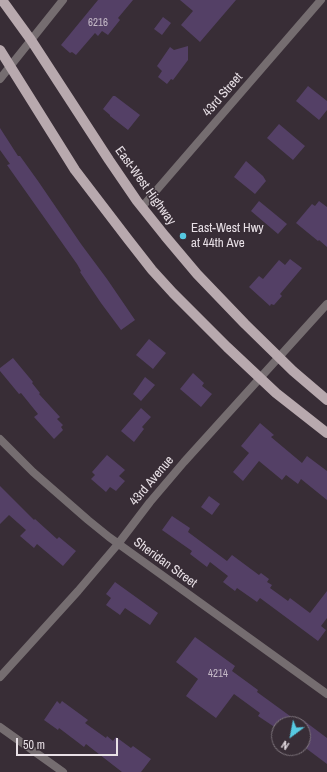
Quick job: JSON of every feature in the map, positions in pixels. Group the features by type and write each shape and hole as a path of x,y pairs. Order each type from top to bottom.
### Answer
{"main road":[{"name":"East-West Highway","path":"2,0 31,40 109,160 142,206 197,274 279,357 327,400"},
{"path":"0,50 75,170 127,238 173,293 201,323 260,377 290,404 327,433"}],"street":[{"path":"0,79 63,0"},
{"name":"43rd Street","path":"142,206 321,0"},
{"name":"43rd Avenue","path":"0,677 78,591 184,462 327,304"},
{"name":"Sheridan Street","path":"0,439 33,472 118,544 327,694"},
{"path":"0,727 63,772"}],"building":[{"path":"98,0 133,0 118,18 120,20 108,35 102,31 98,36 95,33 76,55 72,52 70,53 61,45"},
{"path":"180,0 236,0 200,42 181,25 193,11"},
{"path":"163,17 171,23 162,35 154,29"},
{"path":"188,46 188,60 173,80 171,79 167,84 158,77 162,71 157,66 170,47 174,50"},
{"path":"308,86 327,101 327,110 319,120 296,101"},
{"path":"113,96 140,115 128,130 103,109"},
{"path":"279,124 305,146 293,160 267,138"},
{"path":"0,128 18,156 20,156 38,181 135,320 121,330 80,272 81,271 77,264 7,165 10,164 0,150"},
{"path":"246,161 263,176 266,181 255,194 234,177"},
{"path":"259,201 287,224 278,234 251,211"},
{"path":"319,201 327,207 327,247 296,223 312,204 315,206"},
{"path":"290,259 302,268 280,294 282,296 274,305 271,304 270,306 249,287 259,276 263,279 279,260 285,265"},
{"path":"149,339 166,353 153,369 136,355"},
{"path":"13,358 33,382 32,383 40,393 39,394 60,417 57,419 63,425 61,427 63,430 54,439 34,417 38,414 0,371 0,368"},
{"path":"193,373 204,383 202,386 212,394 201,407 180,389"},
{"path":"145,377 155,385 141,401 133,394"},
{"path":"141,408 151,417 142,427 144,429 134,442 121,431"},
{"path":"260,423 274,435 271,437 302,463 307,456 327,471 327,500 301,479 298,484 286,475 282,480 259,461 243,481 233,472 249,453 241,446"},
{"path":"107,455 125,470 119,476 125,481 116,491 110,487 106,492 91,479 95,475 92,472"},
{"path":"0,486 34,520 35,519 57,539 59,537 76,551 63,566 37,544 34,548 20,536 26,530 9,515 0,524"},
{"path":"209,496 220,504 212,515 201,507"},
{"path":"172,516 190,528 188,532 227,561 232,555 259,575 261,573 269,579 267,582 272,585 270,588 288,601 290,598 310,613 327,591 327,618 321,626 326,630 318,641 260,598 257,602 237,588 235,591 223,582 228,576 210,562 207,567 190,554 192,551 162,530"},
{"path":"115,582 158,613 150,625 125,608 120,615 106,605 111,598 106,594"},
{"path":"195,637 235,666 232,671 258,690 257,692 290,716 271,716 271,725 258,716 260,713 234,694 216,718 186,696 198,679 176,662"},
{"path":"57,701 60,704 62,701 88,720 85,723 106,738 107,736 113,741 116,737 131,748 133,746 151,759 141,772 122,772 86,744 84,747 59,728 58,730 44,720"},
{"path":"311,726 327,738 327,764 311,752"}],"place":[{"name":"East-West Hwy at 44th Ave","path":"183,236"}]}
